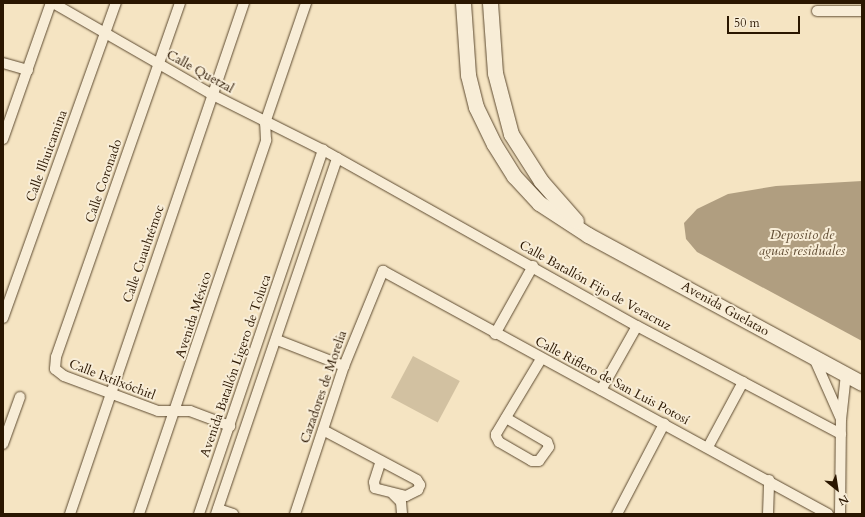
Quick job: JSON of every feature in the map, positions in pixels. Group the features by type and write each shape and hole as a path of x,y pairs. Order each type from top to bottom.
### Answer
{"main road":[{"name":"Avenida Guelatao","path":"463,3 468,75 476,107 494,144 514,176 539,203 588,235 862,383"},
{"name":"Avenida Guelatao","path":"490,3 495,72 511,134 541,181 588,235"}],"street":[{"name":"Calle Quetzal","path":"52,3 264,123 337,158"},
{"path":"3,139 52,3"},
{"name":"Calle Ilhuicamina","path":"3,318 116,3"},
{"name":"Calle Coronado","path":"55,369 56,357 180,3"},
{"name":"Calle Cuauhtémoc","path":"70,514 211,94 244,3"},
{"path":"264,123 306,3"},
{"path":"817,11 859,9"},
{"path":"3,63 28,70"},
{"name":"Avenida México","path":"139,514 176,409 266,140 264,123"},
{"name":"Avenida Batallón Ligero de Toluca","path":"199,514 323,150"},
{"path":"233,514 217,512 277,340 337,158"},
{"name":"Calle Batallón Fijo de Veracruz","path":"337,158 533,266 637,326 841,434"},
{"path":"298,226 312,233"},
{"path":"495,334 533,266"},
{"name":"Calle Riflero de San Luis Potosí","path":"383,271 495,334 769,480 828,514"},
{"name":"Cazadores de Morelia","path":"295,514 344,366 383,271"},
{"path":"601,390 637,326"},
{"path":"277,340 344,366"},
{"path":"814,358 841,420"},
{"path":"506,418 547,442 550,447 539,461 532,461 497,441 496,434 541,359"},
{"name":"Calle Ixtilxóchitl","path":"55,369 64,376 158,411 176,409 190,411 230,426"},
{"path":"840,514 841,420 846,374"},
{"path":"708,448 743,382"},
{"path":"3,444 20,397"},
{"path":"617,514 664,424"},
{"path":"322,430 381,461 417,480 420,485 414,493 393,494 377,489 374,485 381,461"},
{"path":"768,514 769,480"},
{"path":"393,494 401,502 402,514"}],"shaded area":[{"path":"413,356 460,381 438,422 391,397"}],"water":[{"name":"Deposito de aguas residuales","path":"862,181 862,341 697,252 686,239 684,223 697,209 728,194 776,186"}]}
